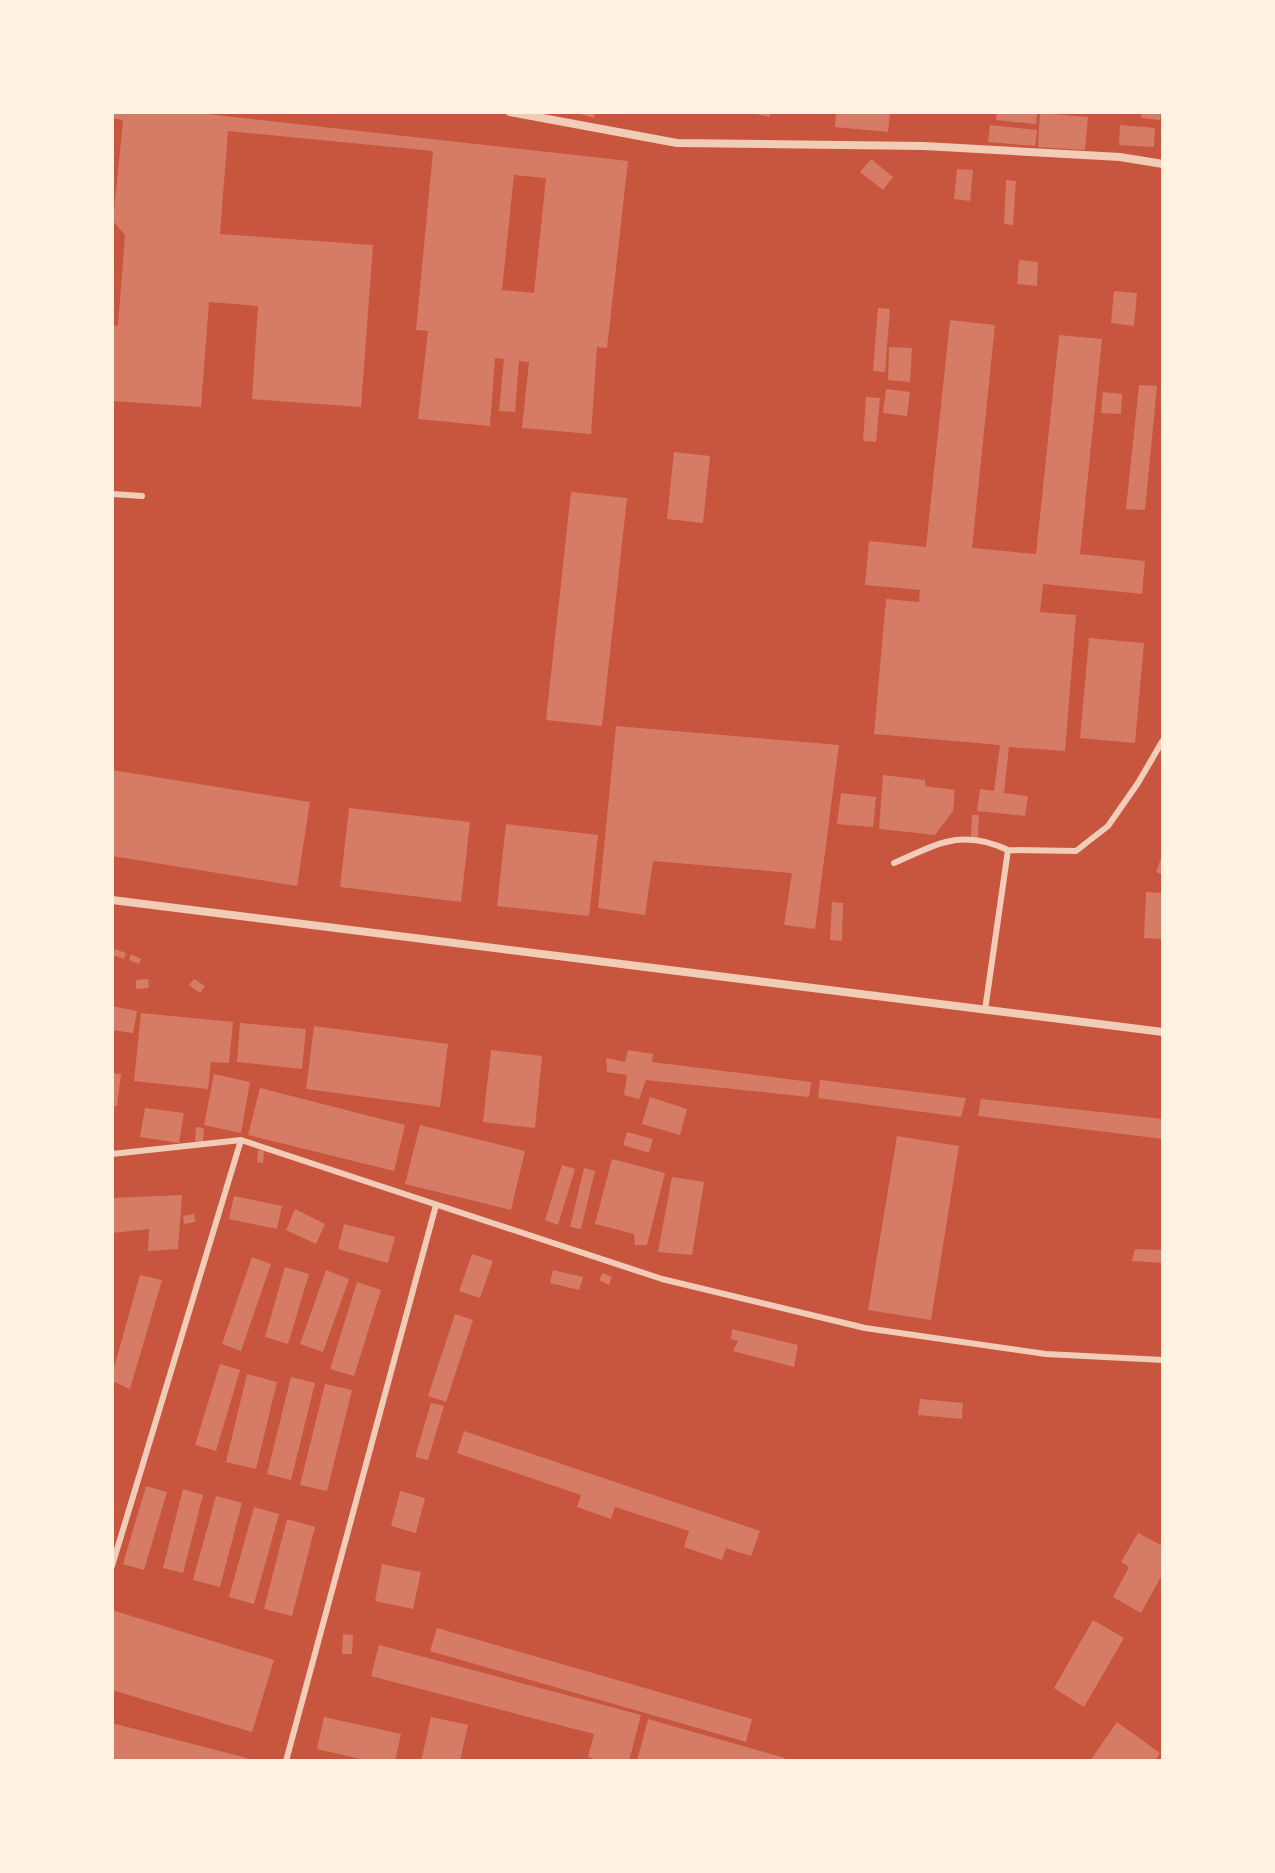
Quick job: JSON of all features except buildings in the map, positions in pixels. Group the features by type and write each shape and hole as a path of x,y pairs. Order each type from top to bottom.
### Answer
{"street":[{"path":"510,112 677,143 924,146 1120,157 1163,164"},
{"path":"112,900 1163,1032"}],"lane":[{"path":"112,494 142,496"},
{"path":"894,863 950,839 988,841 1008,850 1076,851 1108,826 1163,740"},
{"path":"985,1010 1008,850"},
{"path":"112,1566 241,1140"},
{"path":"112,1154 241,1140 662,1279 865,1328 1046,1354 1163,1360"},
{"path":"286,1761 436,1205"}]}
